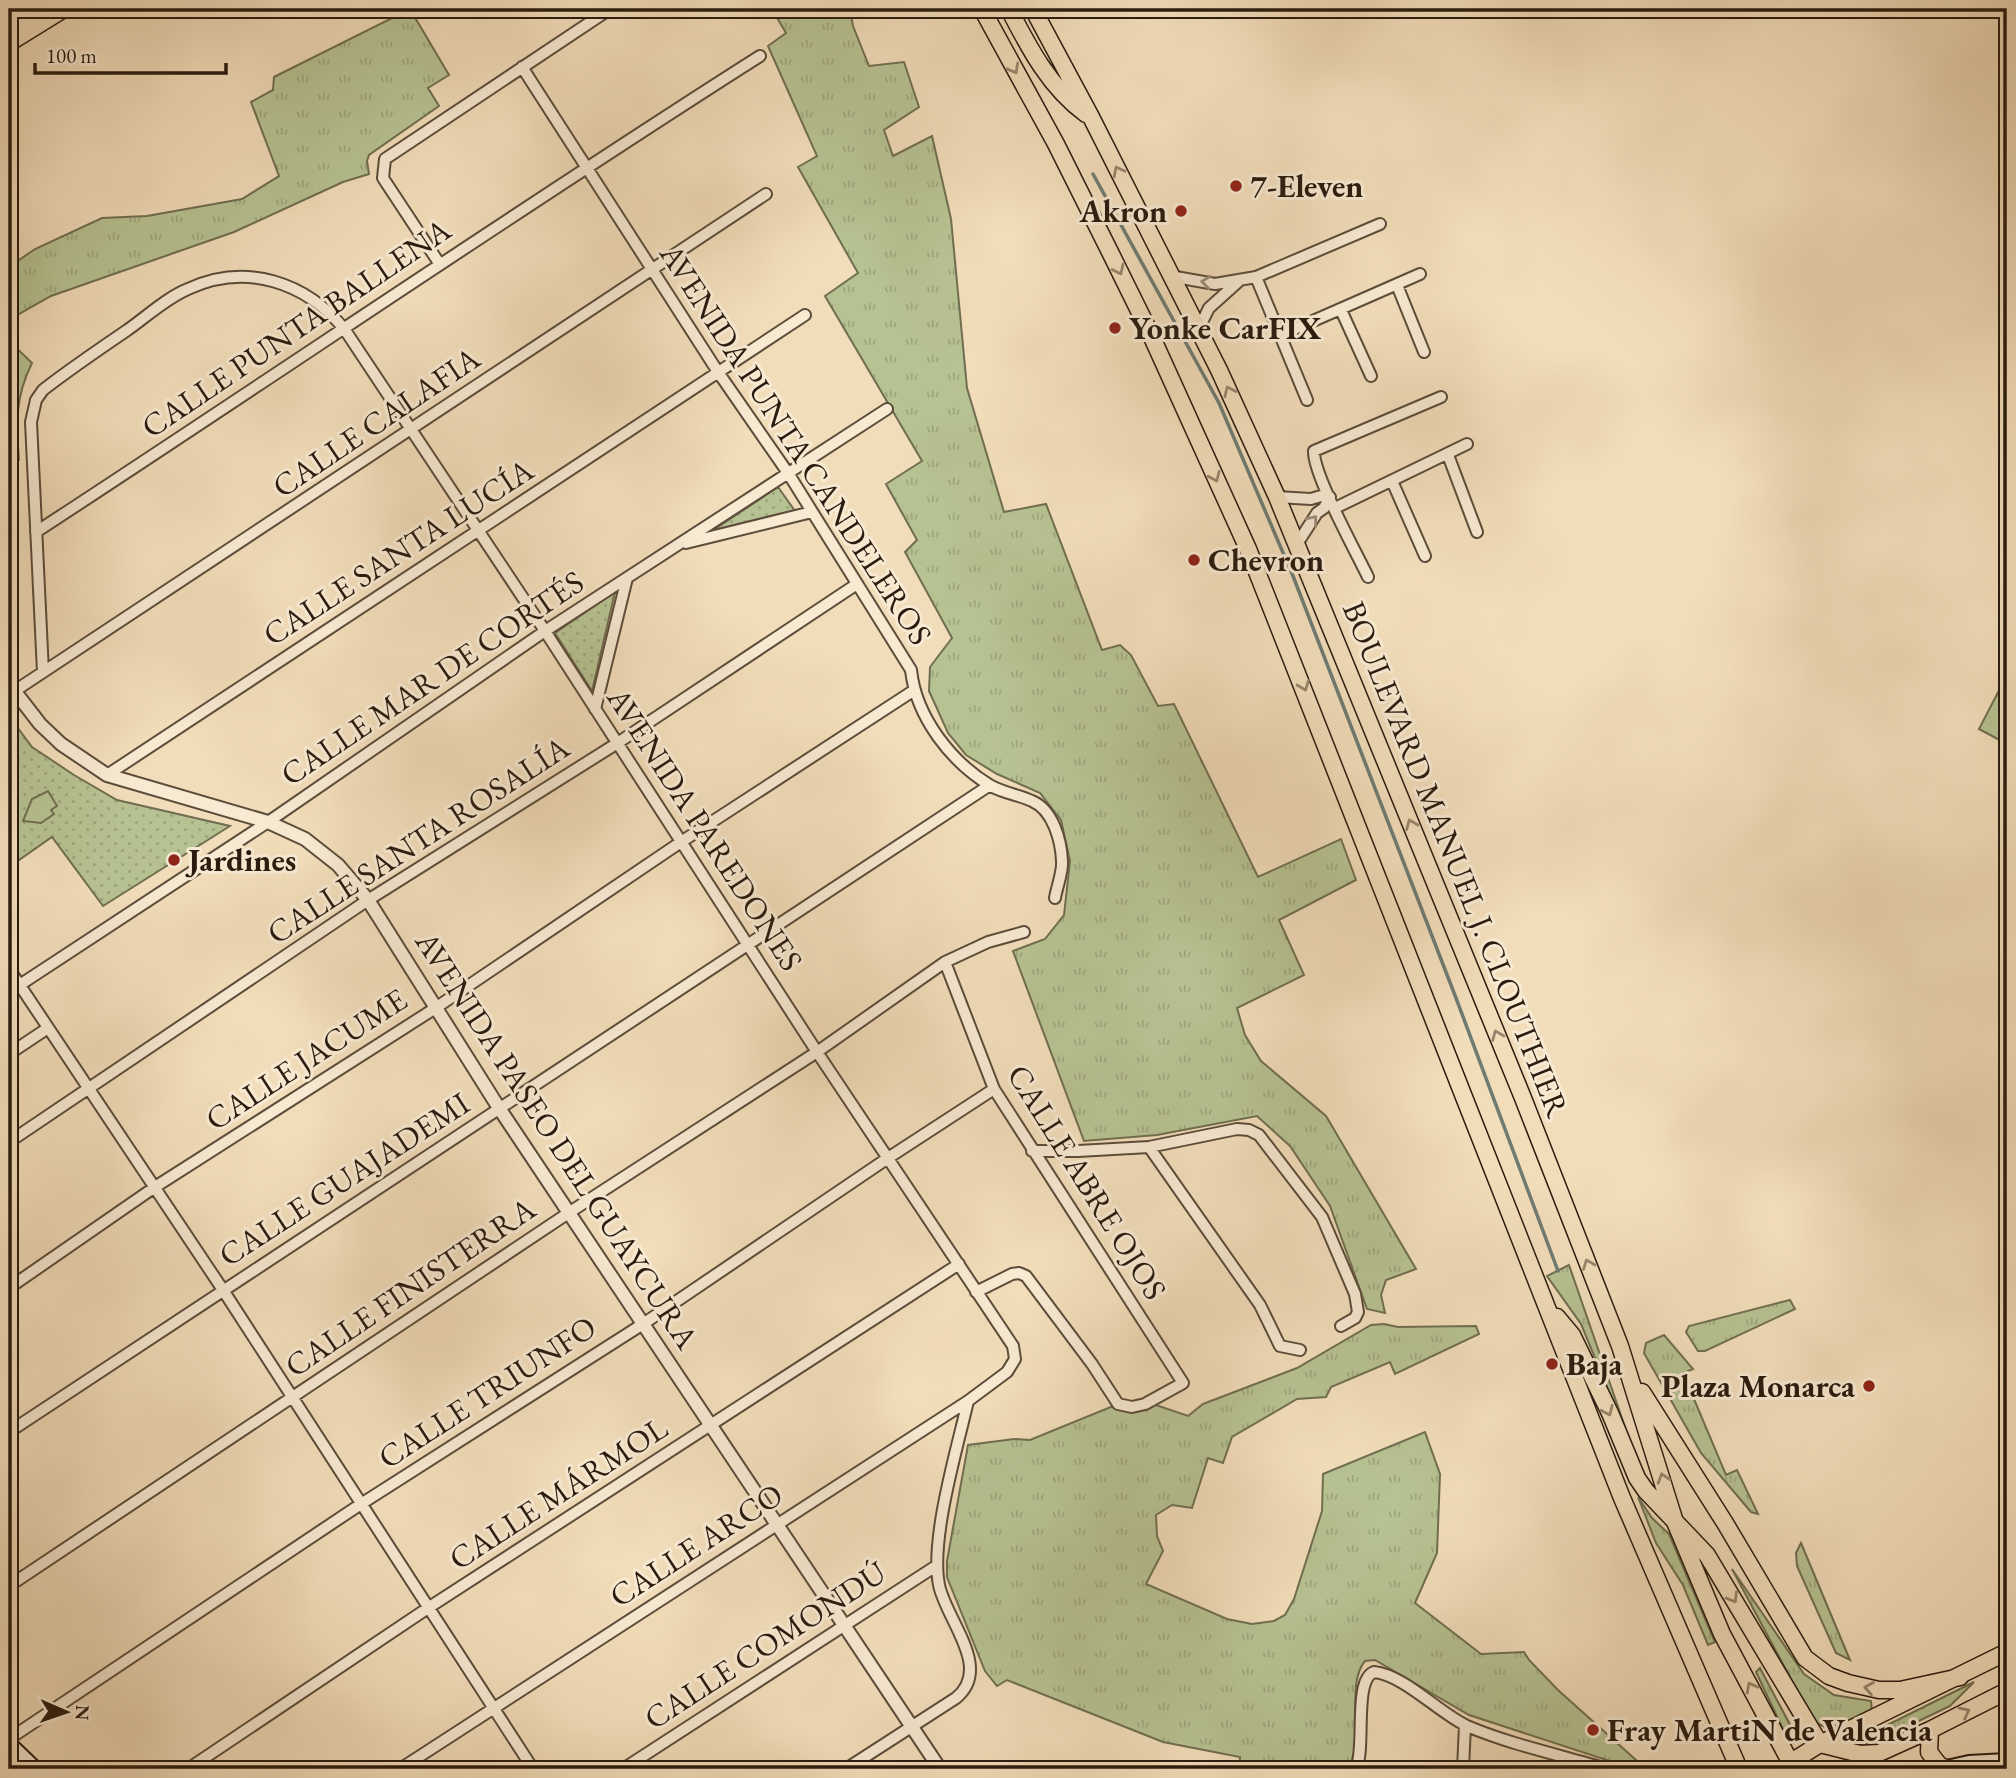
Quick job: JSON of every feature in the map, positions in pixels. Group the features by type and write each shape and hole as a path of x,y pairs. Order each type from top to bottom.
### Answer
{"main road":[{"path":"9,28 39,9"},
{"path":"9,43 64,9"},
{"name":"BOULEVARD MANUEL J. CLOUTHIER","path":"982,9 1056,144 1117,265 1248,549 1626,1508 1739,1769"},
{"path":"1009,9 1049,79 1066,99 1091,117"},
{"name":"BOULEVARD MANUEL J. CLOUTHIER","path":"1032,9 1091,117 1198,330 1277,497 1518,1086 1631,1375 1675,1521 1722,1634 1790,1767 1820,1744 2007,1652"},
{"name":"BOULEVARD MANUEL J. CLOUTHIER","path":"1550,1311 1572,1335 1610,1413 1637,1478 1646,1492 1707,1555 1820,1744"},
{"path":"1631,1375 1725,1523 1805,1658 1829,1676 1879,1690 1900,1690 1960,1677"},
{"path":"1820,1744 1879,1761 1930,1730 2007,1691"},
{"path":"1930,1730 1928,1752 1943,1769 1969,1763 2007,1760"},
{"path":"9,1742 35,1769"}],"street":[{"path":"439,263 383,178 385,159 610,9"},
{"name":"CALLE PUNTA BALLENA","path":"36,532 345,330 439,263 585,167 760,56"},
{"name":"AVENIDA PUNTA CANDELEROS","path":"522,67 718,372 788,474 911,670 913,691 940,742 961,763 990,785 1035,802 1054,824 1063,863 1055,898"},
{"name":"CALLE CALAFIA","path":"11,688 43,672 766,194"},
{"path":"1170,276 1215,284 1256,277 1380,223"},
{"path":"1281,335 1420,274"},
{"name":"AVENIDA PAREDONES","path":"36,532 31,422 36,400 52,383 186,289 225,276 256,277 310,296 331,312 545,631 817,1052 1010,1339 1015,1359"},
{"path":"1256,277 1307,400"},
{"path":"1198,330 1209,308 1241,279"},
{"path":"1396,285 1424,352"},
{"path":"1341,310 1371,376"},
{"name":"CALLE SANTA LUCÍA","path":"107,775 805,315"},
{"path":"1368,578 1333,502 1314,451 1441,397"},
{"name":"CALLE MAR DE CORTÉS","path":"9,992 268,822 545,631 887,409"},
{"path":"1297,544 1317,513 1333,502 1392,481 1467,444"},
{"path":"1448,455 1477,532"},
{"path":"1392,481 1425,555"},
{"path":"1277,497 1311,499 1321,496 1333,502"},
{"path":"677,545 812,512"},
{"path":"36,532 43,672"},
{"path":"595,709 627,578"},
{"name":"CALLE SANTA ROSALÍA","path":"9,1142 368,900 616,744 857,584"},
{"name":"AVENIDA PASEO DEL GUAYCURA","path":"11,688 61,744 107,775 268,822 305,839 338,865 368,900 434,1009 499,1108 940,1769"},
{"name":"CALLE JACUME","path":"9,1288 155,1187 434,1009 681,842 913,691"},
{"name":"CALLE GUAJADEMI","path":"9,1432 990,785"},
{"name":"CALLE FINISTERRA","path":"9,1587 570,1212 817,1052 945,962 988,942 1024,932"},
{"name":"CALLE ABRE OJOS","path":"945,962 994,1089 1183,1383 1145,1405 1132,1408 1118,1404 1092,1364 1026,1276 1012,1274 976,1292"},
{"path":"9,969 223,1290 533,1769"},
{"path":"9,1054 48,1028"},
{"name":"CALLE TRIUNFO","path":"9,1742 362,1504 643,1324 994,1089"},
{"path":"1032,1151 1149,1147 1237,1129 1249,1130 1259,1135 1322,1217 1355,1294 1358,1312 1355,1318 1341,1326"},
{"path":"1149,1147 1259,1305 1280,1346 1300,1350"},
{"name":"CALLE MÁRMOL","path":"188,1769 428,1608 959,1264"},
{"name":"CALLE ARCO","path":"400,1769 968,1401 1007,1372 1015,1359"},
{"path":"846,1769 956,1698 969,1683 969,1657 940,1588 936,1566 944,1513 968,1401"},
{"name":"CALLE COMONDÚ","path":"623,1769 936,1566"},
{"path":"1356,1769 1360,1756 1362,1688 1370,1672 1390,1676 1465,1725 1568,1763 1607,1769"},
{"path":"1463,1769 1465,1725"}],"green space":[{"path":"410,9 449,75 428,88 439,106 369,155 369,174 343,182 234,232 51,296 14,317 9,335 9,267 35,249 102,218 147,216 242,199 279,176 251,102 273,90 274,77"},
{"path":"772,9 850,9 853,26 869,66 904,62 919,107 884,130 893,156 932,136 951,219 967,388 1004,512 1046,504 1102,650 1120,645 1131,655 1158,706 1174,704 1258,877 1341,839 1356,880 1279,920 1304,975 1237,1008 1245,1035 1261,1061 1326,1116 1416,1269 1386,1280 1381,1295 1385,1313 1367,1309 1330,1206 1290,1146 1257,1116 1157,1135 1084,1141 1013,951 1045,939 1064,915 1070,861 1061,820 1040,793 997,774 966,755 948,733 929,691 930,667 952,638 905,552 917,540 886,484 922,461 825,296 858,273 798,167 817,156 768,46 786,33"},
{"path":"9,341 32,363 22,387 18,411 19,460 9,466"},
{"path":"778,487 795,511 706,535"},
{"path":"615,592 592,691 555,633"},
{"path":"2007,675 2007,744 1979,729"},
{"path":"9,716 32,747 117,800 230,826 103,906 52,837 9,867"},
{"path":"48,791 57,806 51,810 54,814 41,823 23,821 32,799"},
{"path":"1569,1265 1633,1450 1581,1324 1547,1276"},
{"path":"1790,1300 1795,1309 1705,1351 1698,1351 1686,1332 1689,1326"},
{"path":"1371,1325 1398,1327 1476,1326 1479,1334 1395,1374 1390,1362 1331,1387 1326,1397 1297,1399 1232,1437 1223,1463 1208,1458 1192,1508 1172,1505 1156,1515 1157,1536 1163,1551 1146,1584 1227,1619 1252,1624 1274,1621 1285,1615 1294,1599 1322,1511 1323,1474 1425,1432 1440,1474 1437,1553 1415,1603 1481,1654 1524,1652 1558,1690 1646,1769 1634,1769 1469,1715 1375,1660 1365,1661 1359,1671 1355,1698 1355,1744 1348,1769 1239,1769 1240,1757 1163,1742 1007,1680 997,1686 985,1671 947,1577 947,1561 968,1445 1014,1439 1030,1440 1118,1404 1156,1405 1188,1416 1203,1404 1297,1368"},
{"path":"1664,1335 1693,1369 1683,1373 1726,1475 1737,1470 1758,1514 1751,1512 1701,1453 1644,1353 1646,1343"},
{"path":"1638,1497 1652,1518 1669,1534 1715,1642 1708,1645 1683,1585 1656,1543"},
{"path":"1801,1543 1850,1660 1836,1653 1797,1566 1796,1553"},
{"path":"1732,1569 1804,1674 1834,1695 1871,1701 1872,1712 1829,1729 1814,1722"},
{"path":"1760,1668 1796,1736 1795,1743 1789,1742 1756,1672"},
{"path":"1974,1682 1950,1706 1873,1743 1861,1745 1861,1738"}],"waterway":[{"path":"1093,174 1219,403 1293,576 1558,1271"}],"place":[{"name":"7-Eleven","path":"1236,186"},
{"name":"Akron","path":"1181,211"},
{"name":"Yonke CarFIX","path":"1115,328"},
{"name":"Chevron","path":"1194,560"},
{"name":"Jardines","path":"174,860"},
{"name":"Baja","path":"1552,1364"},
{"name":"Plaza Monarca","path":"1869,1386"},
{"name":"Fray MartiN de Valencia","path":"1593,1730"}]}
